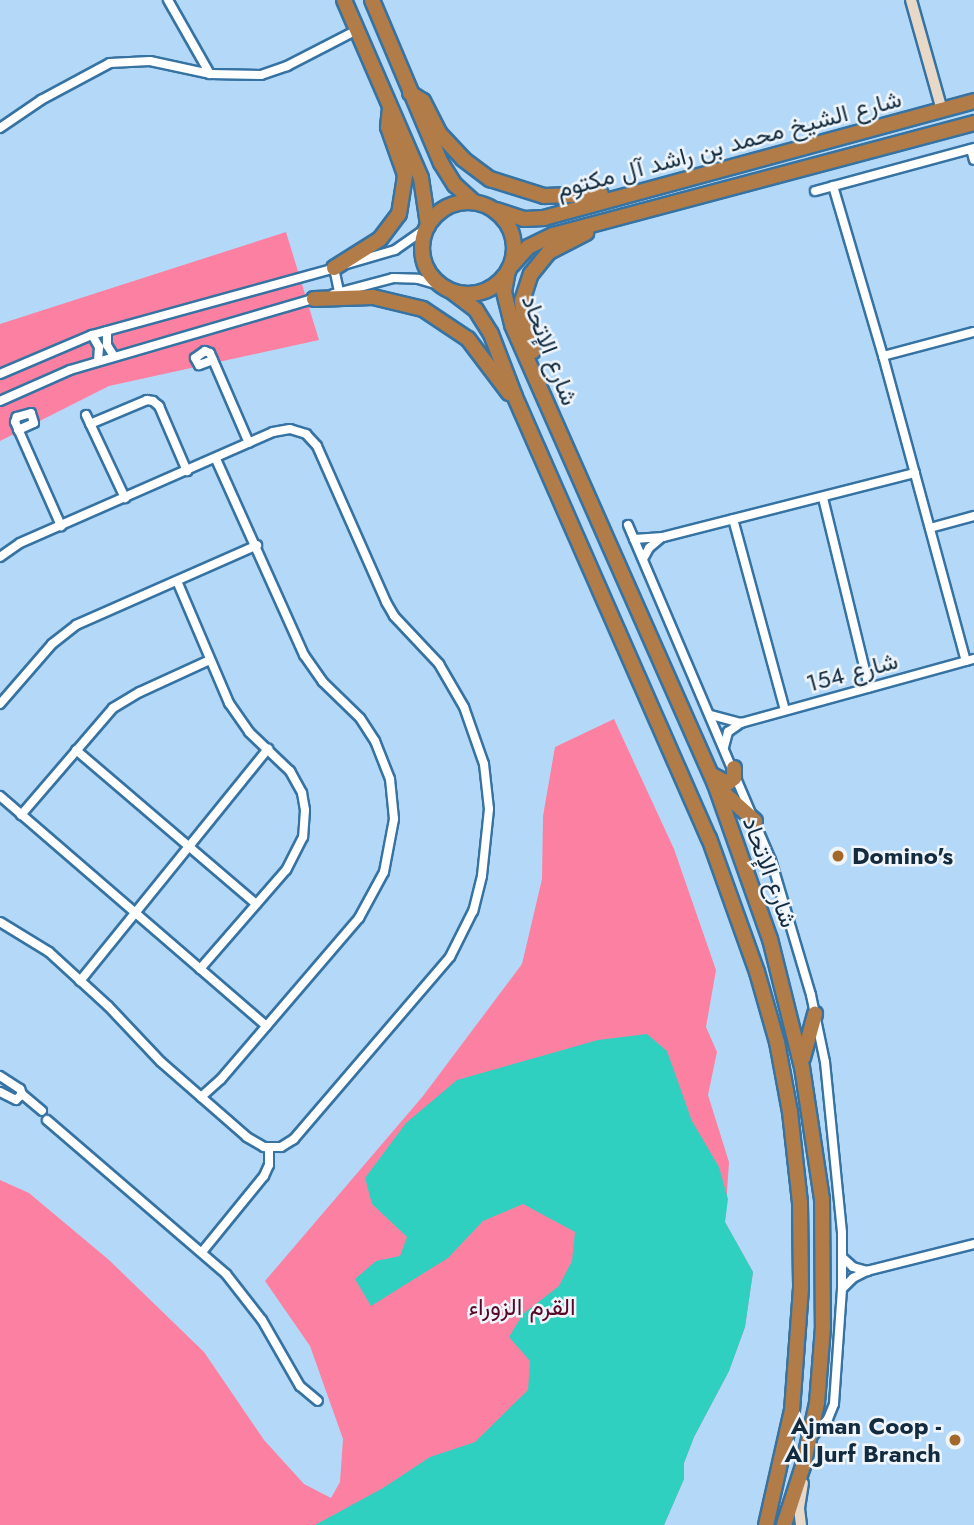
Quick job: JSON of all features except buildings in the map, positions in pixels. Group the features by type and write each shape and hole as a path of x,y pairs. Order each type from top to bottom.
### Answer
{"highway":[{"path":"344,0 424,190 427,227 422,254 426,266 446,288 477,293 500,282 510,268 514,241 511,229 496,210 474,202 445,170 372,0"},
{"path":"410,93 423,101 440,134 490,179 527,192 557,198 644,190"},
{"name":"شارع الشيخ محمد بن راشد آل مكتوم","path":"496,210 514,218 534,220 974,101"},
{"path":"334,268 380,239 399,214 405,175 388,127 391,107"},
{"name":"شارع الشيخ محمد بن راشد آل مكتوم","path":"510,268 528,247 539,240 974,123"},
{"path":"427,227 448,206 474,202"},
{"path":"540,394 539,369 523,315 522,301 531,274 549,252 623,216"},
{"name":"شارع الإتحاد","path":"510,268 505,292 507,310 540,394 713,779 771,939 802,1067 822,1199 824,1246 821,1365 817,1403 806,1442 803,1466 784,1525"},
{"name":"شارع الإتحاد","path":"446,288 482,318 709,838 757,972 777,1042 798,1181 801,1288 792,1410 766,1525"},
{"path":"314,299 373,297 423,309 468,339 504,388 515,397"},
{"path":"713,779 728,783 733,778 734,768"},
{"path":"713,779 755,821"},
{"path":"802,1067 805,1044 815,1014"}],"street":[{"path":"169,0 210,74"},
{"path":"911,0 942,110"},
{"path":"0,128 41,100 110,63 150,61 210,74 246,77 268,74 357,30"},
{"path":"815,191 973,149 974,160"},
{"path":"833,186 930,528 974,669"},
{"path":"0,374 92,335 395,250 427,227"},
{"path":"334,268 339,292"},
{"path":"0,401 35,383 97,361 393,278 418,279 446,288"},
{"path":"107,331 107,345 114,356"},
{"path":"883,356 974,332"},
{"path":"92,335 99,347 97,361"},
{"path":"213,360 250,443"},
{"path":"90,424 146,400 153,401 159,406 187,471"},
{"path":"86,415 125,498"},
{"path":"0,922 45,948 161,1062 252,1141 269,1148 281,1147 294,1139 450,957 473,911 482,876 489,809 484,764 464,707 439,664 386,602 317,446 306,434 290,429 250,443 20,542 1,554"},
{"path":"18,430 61,526"},
{"path":"201,1097 221,1079 335,949 369,902 388,859 394,819 390,779 375,741 360,718 309,664 216,458"},
{"path":"634,539 663,537 915,473"},
{"path":"823,498 869,687"},
{"path":"930,528 974,516"},
{"path":"733,519 785,710"},
{"path":"628,525 771,860 815,1014 835,1135 843,1257 834,1404 828,1419 806,1442"},
{"path":"643,559 653,544 663,537"},
{"path":"0,704 67,631 257,545"},
{"path":"177,581 235,713 285,764 298,785 304,802 306,828 286,870 200,969"},
{"path":"21,815 102,719 126,699 210,660"},
{"name":"شارع 154","path":"741,723 970,660"},
{"path":"711,715 741,723"},
{"path":"724,747 728,732 741,723"},
{"path":"80,981 268,749"},
{"path":"76,750 256,904"},
{"path":"0,796 267,1026"},
{"path":"0,1075 20,1088 22,1094 42,1111"},
{"path":"0,1092 16,1100 22,1094"},
{"path":"47,1120 202,1252 247,1299 300,1386 318,1401"},
{"path":"202,1252 264,1176 270,1160 269,1148"},
{"path":"842,1289 853,1278 867,1271 974,1244"},
{"path":"843,1257 853,1267 867,1271"},
{"path":"801,1525 799,1508 803,1466"}],"green space":[{"path":"286,232 319,340 109,386 0,441 0,324"},
{"name":"القرم الزوراء","path":"614,719 674,849 716,970 706,1027 717,1052 708,1095 729,1162 725,1222 753,1272 745,1327 729,1371 694,1437 684,1463 684,1479 664,1525 0,1525 0,1180 29,1193 109,1260 204,1352 264,1440 304,1484 331,1498 340,1482 343,1439 310,1346 265,1281 423,1096 522,964 542,879 543,816 555,747"}],"shaded area":[{"path":"647,1034 667,1051 692,1121 719,1167 728,1199 725,1222 753,1272 745,1327 729,1371 694,1437 684,1463 684,1479 664,1525 315,1525 383,1488 430,1457 475,1442 528,1390 530,1361 509,1337 523,1314 559,1286 572,1261 575,1232 523,1204 483,1221 448,1258 371,1306 355,1279 376,1261 400,1256 407,1237 372,1204 365,1178 406,1123 457,1080 598,1040"}],"place":[{"name":"Domino's","path":"838,856"},
{"name":"Ajman Coop - Al Jurf Branch","path":"955,1440"}]}
